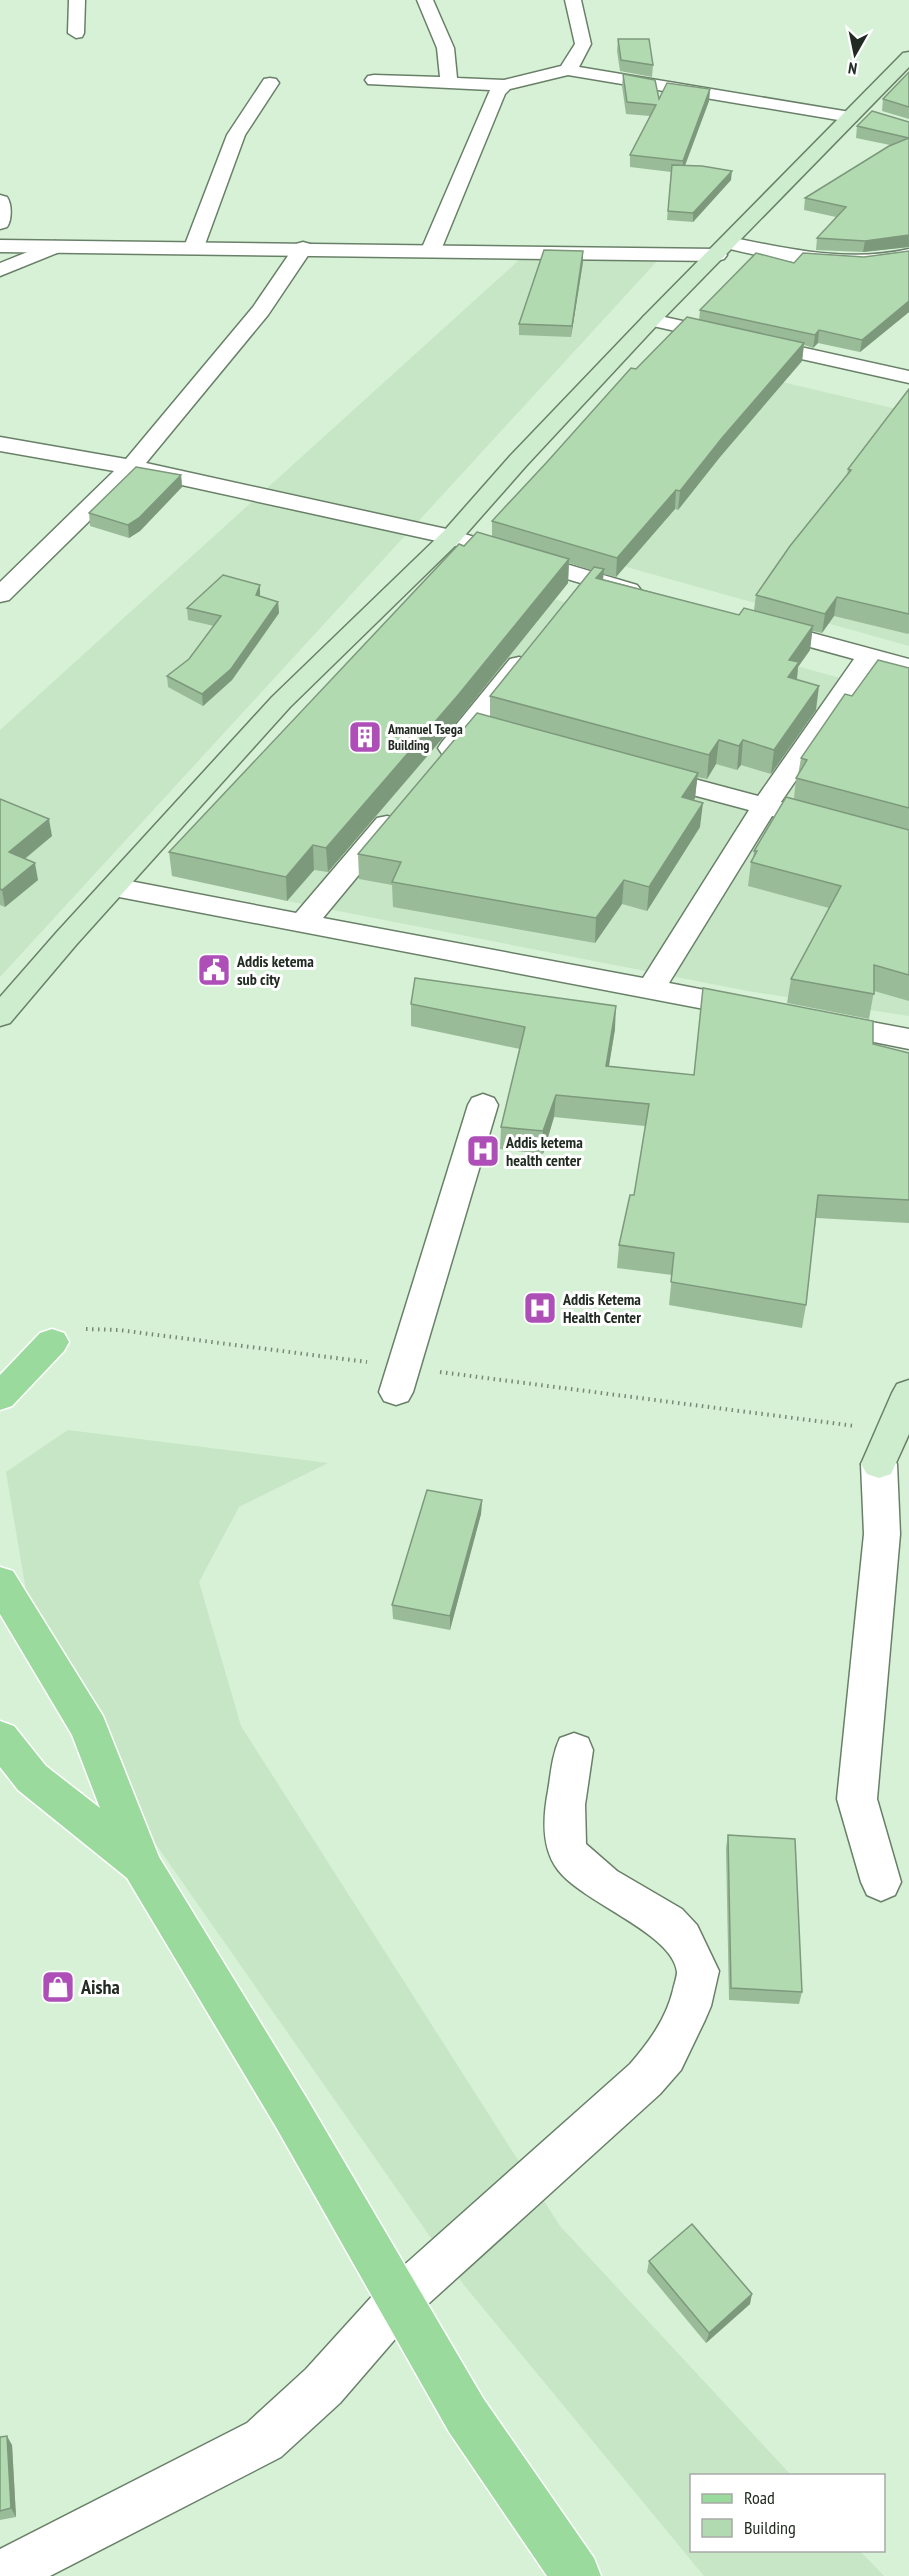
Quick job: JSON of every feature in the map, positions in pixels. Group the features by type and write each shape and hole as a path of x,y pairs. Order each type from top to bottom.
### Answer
{"main road":[{"path":"0,1016 281,702 451,537 518,460 651,320 860,114 873,95 909,57"},
{"path":"0,1397 52,1342"},
{"path":"886,1448 909,1393"},
{"path":"0,1582 89,1728 141,1865 291,2112 466,2415 576,2576"},
{"path":"0,1738 32,1778 141,1865"}],"street":[{"path":"76,33 77,0"},
{"path":"425,0 446,42 451,68 448,82"},
{"path":"568,70 583,44 573,0"},
{"path":"374,80 504,85 568,70 860,114"},
{"path":"194,247 236,135 270,83"},
{"path":"430,250 492,100 504,85"},
{"path":"0,201 0,223"},
{"path":"0,246 430,250 723,249 848,263 874,262 909,255"},
{"path":"0,270 55,247"},
{"path":"0,595 130,467 261,311 303,248"},
{"path":"651,320 909,377"},
{"path":"0,444 130,467 451,537 580,588 655,597"},
{"path":"745,622 909,667"},
{"path":"432,770 481,728 536,643"},
{"path":"651,989 764,807 869,656"},
{"path":"628,769 909,845"},
{"path":"303,923 402,806"},
{"path":"114,887 768,1012"},
{"path":"803,1019 909,1039"},
{"path":"400,1379 483,1105"},
{"path":"881,1882 857,1799 882,1534 886,1448"},
{"path":"0,2576 264,2440 323,2386 400,2299 645,2079 666,2055 690,2006 698,1971 682,1939 667,1922 603,1884 572,1857 565,1842 565,1805 574,1750"}],"path":[{"path":"52,1342 80,1328 119,1330 400,1379 886,1448"}],"shaded area":[{"path":"659,259 0,977 0,730 519,260"},
{"path":"656,352 909,412 909,646 502,532"},
{"path":"546,597 909,697 909,1016 748,991 287,901"},
{"path":"68,1430 328,1463 239,1507 199,1582 241,1726 560,2226 790,2474 690,2474 690,2552 861,2552 884,2576 704,2576 464,2285 41,1680 6,1472"}],"building":[{"path":"618,39 649,39 653,65 621,60"},
{"path":"909,72 909,107 883,99"},
{"path":"623,74 655,80 659,99 667,83 710,89 683,161 630,155 656,105 627,102"},
{"path":"872,111 909,122 909,138 857,126"},
{"path":"909,138 909,235 865,241 817,238 846,207 805,198 889,146"},
{"path":"672,165 702,166 732,171 693,213 668,211"},
{"path":"544,250 583,251 572,326 519,324"},
{"path":"909,251 909,301 862,340 819,330 815,335 700,310 756,253 794,263 803,253 864,257"},
{"path":"687,317 804,343 722,438 680,491 676,490 617,558 492,521 631,368 636,369"},
{"path":"909,389 909,614 837,597 825,614 756,595 790,546 851,470 848,469"},
{"path":"136,467 181,475 139,518 128,525 89,513"},
{"name":"Amanuel Tsega Building","path":"477,532 569,559 459,694 326,848 313,845 286,877 169,852 459,544 464,546"},
{"path":"594,567 604,569 596,578 739,615 744,608 813,626 789,660 799,662 788,677 819,686 774,750 743,740 739,746 719,740 709,755 490,696"},
{"path":"223,575 260,585 256,595 278,602 231,669 202,694 167,676 189,659 221,616 187,608"},
{"path":"878,660 909,668 909,808 796,778 807,760 801,758 845,694 852,696"},
{"path":"477,713 698,773 682,797 703,803 649,887 624,880 596,918 392,882 401,862 358,854"},
{"path":"786,797 909,830 909,975 874,965 874,994 791,979 841,886 751,862 757,851 754,851"},
{"path":"0,799 49,819 9,852 35,863 2,890 0,889"},
{"path":"415,978 616,1006 606,1066 694,1075 703,988 873,1021 873,1044 909,1053 909,1200 818,1195 806,1305 671,1282 674,1253 619,1245 630,1195 634,1195 649,1104 556,1095 543,1131 501,1127 525,1027 411,1004"},
{"path":"427,1490 482,1500 450,1616 392,1605"},
{"path":"728,1835 795,1839 802,1992 731,1988"},
{"path":"692,2224 752,2294 709,2333 649,2261"},
{"path":"7,2436 11,2508 0,2511 0,2437"}],"place":[{"name":"Amanuel Tsega Building","path":"365,737"},
{"name":"Addis ketema sub city","path":"214,970"},
{"name":"Addis ketema health center","path":"483,1151"},
{"name":"Addis Ketema Health Center","path":"540,1308"},
{"name":"Aisha","path":"58,1987"}]}
